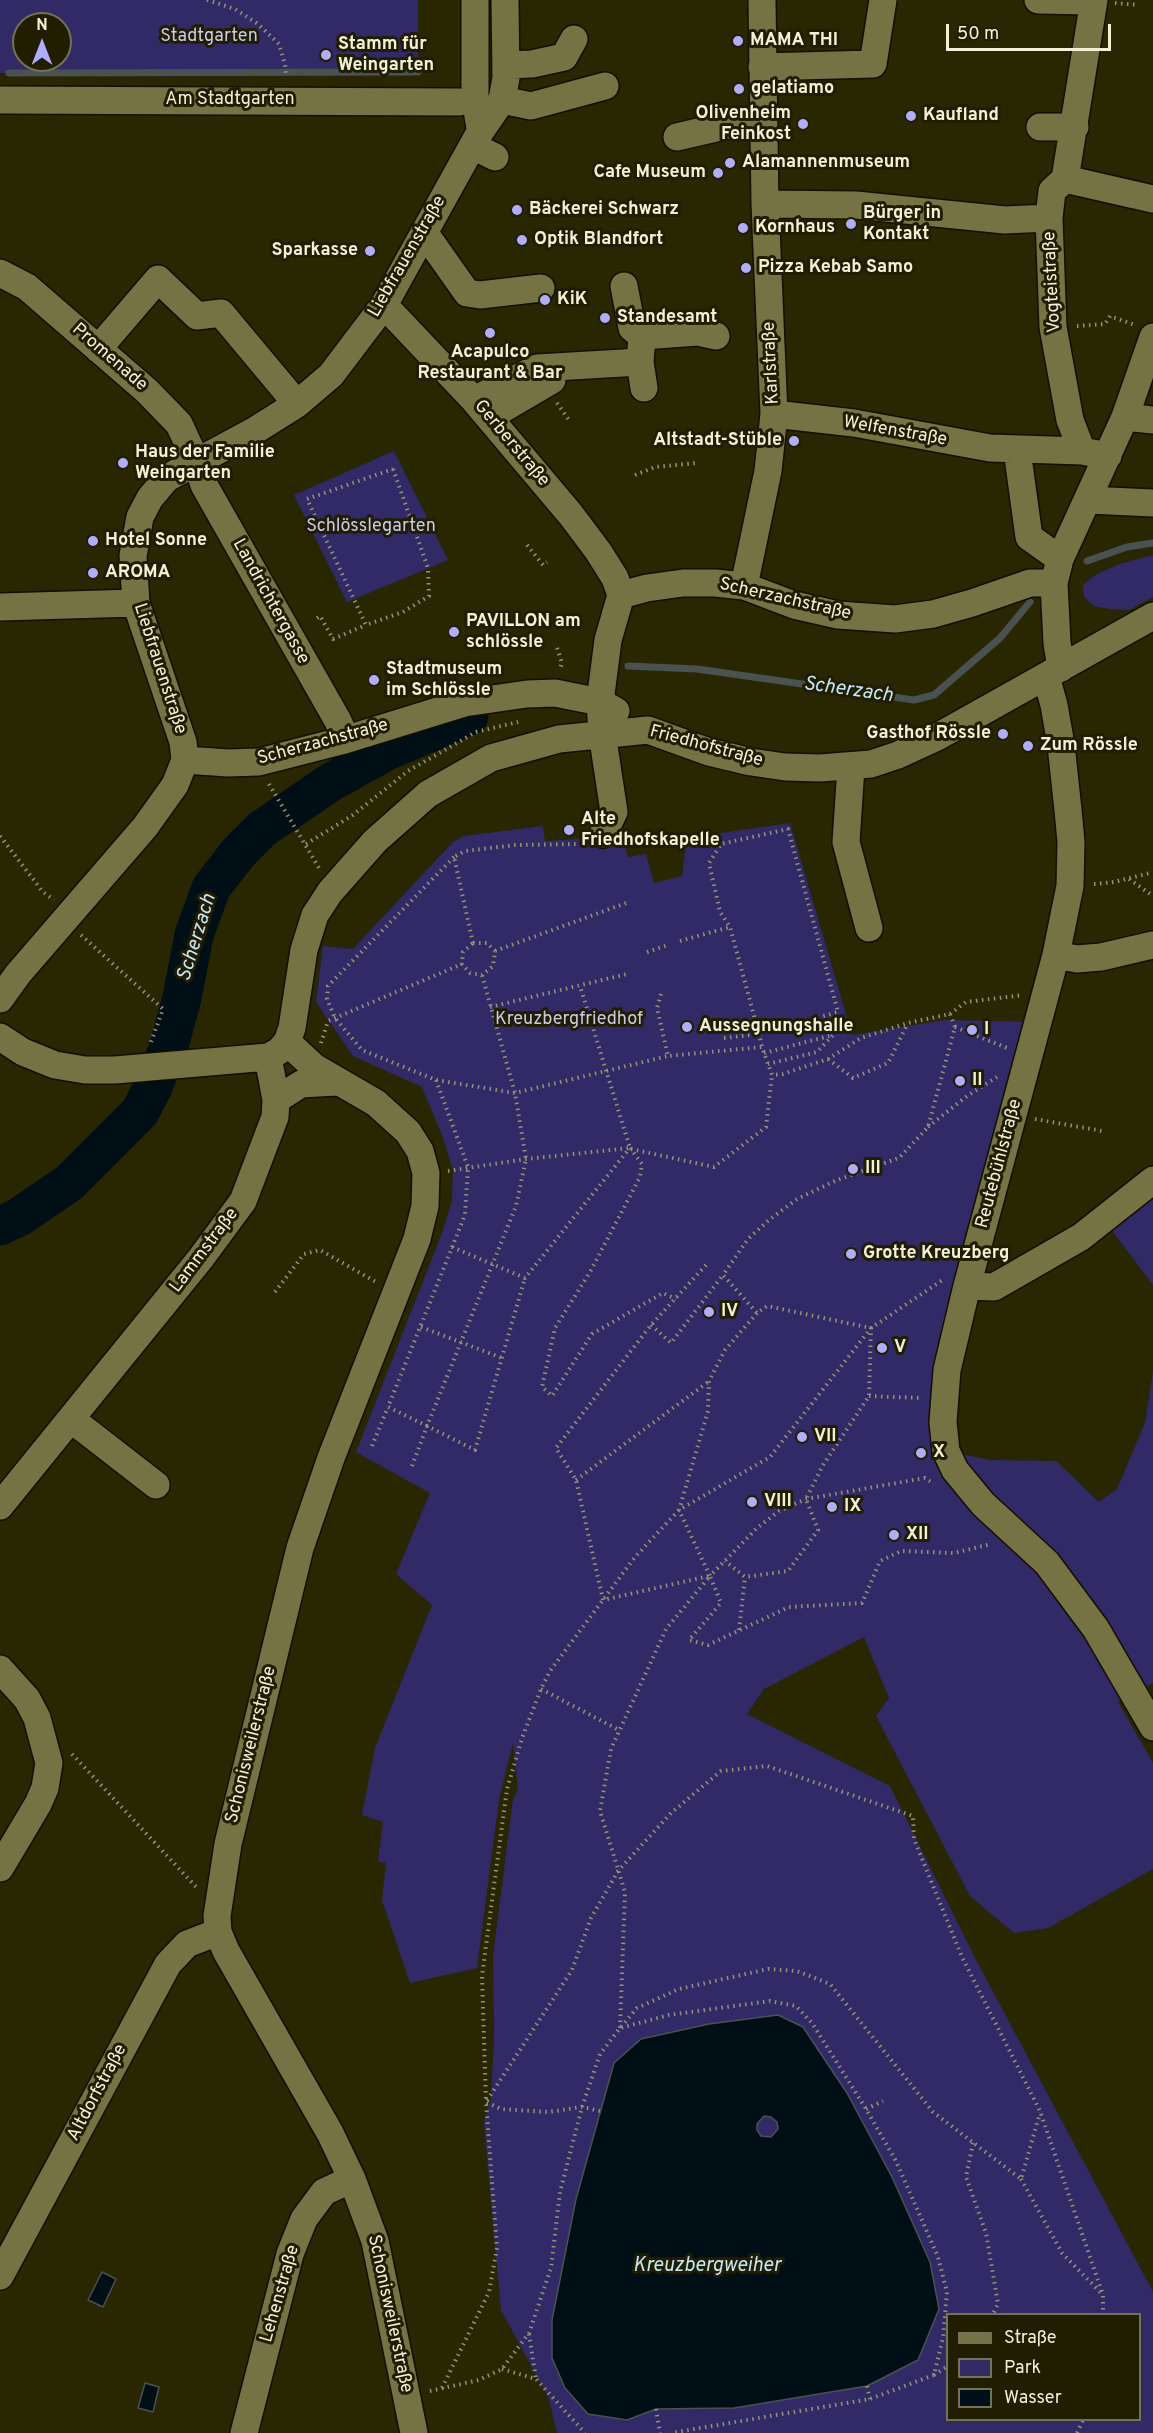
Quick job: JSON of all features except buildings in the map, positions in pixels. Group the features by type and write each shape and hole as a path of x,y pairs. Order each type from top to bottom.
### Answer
{"street":[{"path":"475,0 475,98 483,145"},
{"path":"505,0 506,78 502,100 531,106 605,86"},
{"name":"Karlstraße","path":"744,586 768,471 774,414 765,204 770,130 762,67 762,0"},
{"path":"762,67 803,78 873,64 883,0"},
{"path":"1038,0 1094,1 1080,38 1075,127 1065,179 1153,199"},
{"path":"506,65 532,64 564,57 574,39"},
{"name":"Am Stadtgarten","path":"0,100 459,102"},
{"name":"Liebfrauenstraße","path":"0,999 18,974 145,828 193,761 183,742 136,603 133,556 140,517 150,498 167,478 254,431 297,404 331,375 384,304 424,232 483,145 502,100"},
{"path":"1040,128 1075,127"},
{"path":"677,137 770,130"},
{"name":"Vogteistraße","path":"1065,179 1052,190 1049,218 1053,327 1070,420 1095,453"},
{"path":"765,204 856,205 1005,220 1049,218"},
{"path":"424,232 467,293 480,295 542,288"},
{"name":"Promenade","path":"0,273 27,287 147,392 178,424 197,463"},
{"path":"98,349 158,279 197,316 221,313 297,404"},
{"path":"624,286 632,328 641,349 644,388"},
{"name":"Gerberstraße","path":"384,304 535,471 598,551 615,579 621,595"},
{"path":"481,409 537,368 641,349 698,332 716,336"},
{"path":"1054,672 1057,643 1057,571 1088,500 1095,453 1125,417 1148,332"},
{"path":"481,409 552,380"},
{"name":"Welfenstraße","path":"774,414 854,423 931,439 1017,450 1095,453"},
{"path":"1125,417 1153,420"},
{"path":"1017,450 1029,537 1057,571"},
{"name":"Landrichtergasse","path":"197,463 204,485 338,721 346,739"},
{"path":"1088,500 1153,503"},
{"name":"Scherzachstraße","path":"621,595 647,588 683,583 715,582 744,586 794,604 838,615 895,619 943,611 1057,571"},
{"path":"597,839 614,812 602,733 600,702 608,640 621,595"},
{"path":"0,608 136,603"},
{"path":"1054,672 1153,616"},
{"name":"Friedhofstraße","path":"277,1049 292,1028 304,950 315,915 330,892 375,841 428,795 491,758 552,741 602,733 648,730 709,752 751,762 785,767 850,767 871,764 898,755 937,737 1054,672"},
{"name":"Reutebühlstraße","path":"1054,672 1054,705 1071,842 1070,886 1056,955 967,1286 947,1370 943,1398 946,1451 955,1470 983,1504 1047,1563 1096,1629 1151,1716"},
{"name":"Scherzachstraße","path":"193,761 259,762 484,699 555,693 600,702 648,730"},
{"path":"850,767 846,842 869,928"},
{"path":"1056,955 1077,959 1101,957 1153,945"},
{"path":"0,1037 23,1052 56,1065 85,1070 176,1065 277,1049"},
{"name":"Schonisweilerstraße","path":"277,1049 376,1103 391,1115 408,1132 420,1150 426,1173 422,1222 300,1548 228,1844 219,1895 218,1932 226,1952 330,2133 352,2179 375,2241 414,2433"},
{"name":"Lammstraße","path":"0,1506 201,1258 243,1201 275,1117 277,1049"},
{"path":"276,1100 301,1084 325,1074"},
{"path":"967,1286 994,1287 1080,1237 1153,1180"},
{"path":"71,1419 156,1485"},
{"path":"0,1669 27,1699 38,1718 49,1763 45,1788 38,1804 0,1868"},
{"name":"Altdorfstraße","path":"0,2276 168,1964 187,1944 218,1932"},
{"name":"Lehenstraße","path":"244,2433 290,2254 304,2219 324,2192 352,2179"}],"path":[{"path":"207,0 235,9 258,24 279,44 285,64 286,80"},
{"path":"1053,327 1106,324 1110,316 1148,332"},
{"path":"635,475 655,467 697,463"},
{"path":"317,618 320,616 333,639 403,612 429,596 428,568 393,469 307,499 366,625"},
{"path":"527,545 543,565 547,562"},
{"path":"556,648 562,663"},
{"path":"276,798 297,830 330,892"},
{"path":"453,1170 526,1159 630,1148 714,1167 765,1127 772,1075 762,1047 759,1034 730,927 720,912 709,863 721,844 788,829 838,1012 759,1034 724,1038"},
{"path":"0,836 43,892 163,1009 144,1068"},
{"path":"597,839 465,851 454,857 328,986 327,999 335,1018 362,1050 436,1080 514,1093 668,1056 762,1047"},
{"path":"454,857 474,943"},
{"path":"1070,886 1114,882 1150,873"},
{"path":"1129,878 1153,896"},
{"path":"495,951 626,903"},
{"path":"680,941 730,927"},
{"path":"474,943 487,943 495,951 493,966 482,975 470,973 462,964 463,952 474,943"},
{"path":"647,952 668,945"},
{"path":"325,1074 328,1021 462,964"},
{"path":"490,1007 627,974"},
{"path":"412,1466 516,1206 526,1159 514,1093 482,975"},
{"path":"580,986 630,1148 642,1164 640,1177 590,1272 555,1328 542,1388 552,1396 592,1334 663,1293 676,1299"},
{"path":"772,1075 783,1074 828,1059 861,1038 908,1023 950,1014 966,1002 1046,991"},
{"path":"661,994 657,1008 668,1056"},
{"path":"928,1127 954,1027 950,1014"},
{"path":"828,1059 854,1078 888,1063 908,1023"},
{"path":"954,1027 1028,1057"},
{"path":"764,1053 833,1035 817,1052 768,1064"},
{"path":"651,1326 671,1343 748,1239 769,1220 797,1199 837,1180 899,1158 928,1127 967,1096 1028,1057"},
{"path":"372,1446 465,1215 468,1167 436,1080"},
{"path":"1013,1115 1102,1131"},
{"path":"388,1407 476,1450 525,1278 630,1148"},
{"path":"453,1247 525,1278"},
{"path":"275,1292 304,1254 320,1250 395,1293"},
{"path":"442,2388 489,2292 497,2248 486,2102 482,1976 507,1789 522,1738 541,1689 550,1671 635,1557 679,1510 770,1457 871,1328 975,1258"},
{"path":"603,1600 576,1479 556,1448 651,1326 706,1265"},
{"path":"723,1275 757,1313"},
{"path":"871,1328 768,1306 757,1313 725,1350 709,1381 708,1411 679,1510 721,1604 689,1641 708,1645 789,1607 862,1604 880,1561 901,1551 954,1553 1000,1542"},
{"path":"421,1327 502,1358"},
{"path":"725,1561 745,1577 789,1571 818,1530 806,1499 823,1465 868,1396 871,1328"},
{"path":"576,1479 709,1381"},
{"path":"868,1396 943,1398"},
{"path":"620,2028 625,1892 600,1811 611,1749 666,1629 710,1576 757,1528 779,1511 806,1499 925,1478 934,1485"},
{"path":"603,1600 710,1576"},
{"path":"739,1630 745,1577"},
{"path":"541,1689 619,1730"},
{"path":"43,1736 56,1737 200,1891 219,1895"},
{"path":"486,2102 572,1970 591,1918 618,1871 671,1813 721,1771 766,1766 912,1816 914,1839 962,1957 1040,2111 1102,2295 1103,2313"},
{"path":"408,2397 479,2380 502,2369 529,2333 551,2268 560,2192 582,2107 600,2054 620,2028 637,2008 679,1989 768,1969 797,1971 830,1984 933,2112 1021,2179 1062,2253 1102,2295"},
{"path":"620,2028 669,2015 770,2001 796,2006 812,2023 896,2161 938,2257 947,2292 943,2338 934,2375"},
{"path":"866,2109 883,2101"},
{"path":"486,2102 501,2109 548,2112 582,2107 600,2111"},
{"path":"1021,2179 1040,2111"},
{"path":"973,2143 966,2177 986,2233 999,2304 994,2313"},
{"path":"529,2333 536,2379"},
{"path":"671,2433 870,2399 934,2375 946,2367"},
{"path":"502,2369 536,2379 585,2433"},
{"path":"867,2386 870,2399"},
{"path":"656,2409 660,2433"}],"green space":[{"name":"Stadtgarten","path":"0,0 418,0 418,72 0,73"},
{"name":"Schlösslegarten","path":"394,451 448,560 347,602 294,495"},
{"path":"1153,555 1153,597 1129,610 1094,606 1084,597 1083,585 1095,575 1120,564"},
{"name":"Kreuzbergfriedhof","path":"790,823 852,1035 945,1020 1031,1022 967,1286 947,1451 990,1460 1056,1461 1099,1502 1117,1489 1145,1423 1153,1371 1153,1683 1118,1702 1153,1763 1153,1869 1048,1928 1014,1933 970,1896 876,1716 889,1698 864,1637 764,1689 747,1714 890,1786 975,1958 1153,2292 1153,2433 557,2433 549,2399 501,2310 484,2123 491,2098 494,2039 493,1956 513,1799 518,1789 513,1743 499,1800 477,1968 410,1983 382,1900 386,1863 378,1862 383,1822 362,1815 375,1748 432,1605 396,1574 430,1493 356,1452 442,1233 452,1201 453,1170 442,1135 422,1087 353,1056 316,1002 323,946 353,949 453,842 464,836 543,826 545,841 593,838 620,833 628,857 646,854 654,883 682,876 687,838"},
{"path":"1153,1191 1153,1285 1108,1225"}],"water":[{"name":"Kreuzbergweiher","path":"778,2015 803,2027 847,2093 892,2177 930,2262 939,2309 918,2360 867,2386 734,2408 656,2409 627,2420 588,2414 565,2388 552,2358 552,2320 576,2199 614,2063 641,2039 709,2024","holes":["764,2116 771,2117 777,2122 778,2129 771,2137 761,2136 757,2130 757,2124"]},
{"path":"102,2272 116,2279 103,2307 88,2300"},
{"path":"145,2383 159,2387 153,2412 138,2408"}],"waterway":[{"path":"9,73 418,72"},
{"name":"Scherzach","path":"1087,561 1127,547 1153,543"},
{"name":"Scherzach","path":"628,666 697,669 914,700 934,695 1000,638 1030,602"},
{"name":"Scherzach","path":"0,1226 19,1217 69,1183 140,1112 153,1087 169,1046 182,998 194,935 211,888 239,852 262,829 331,782 387,751 469,716"}],"place":[{"name":"MAMA THI","path":"738,41"},
{"name":"Stamm für Weingarten","path":"326,55"},
{"name":"gelatiamo","path":"739,89"},
{"name":"Kaufland","path":"911,116"},
{"name":"Olivenheim Feinkost","path":"803,124"},
{"name":"Alamannenmuseum","path":"730,163"},
{"name":"Cafe Museum","path":"718,173"},
{"name":"Bäckerei Schwarz","path":"517,210"},
{"name":"Bürger in Kontakt","path":"851,224"},
{"name":"Kornhaus","path":"743,228"},
{"name":"Optik Blandfort","path":"522,240"},
{"name":"Sparkasse","path":"370,251"},
{"name":"Pizza Kebab Samo","path":"746,268"},
{"name":"KiK","path":"545,300"},
{"name":"Standesamt","path":"605,318"},
{"name":"Acapulco Restaurant & Bar","path":"490,333"},
{"name":"Altstadt-Stüble","path":"794,441"},
{"name":"Haus der Familie Weingarten","path":"123,463"},
{"name":"Hotel Sonne","path":"93,541"},
{"name":"AROMA","path":"93,573"},
{"name":"PAVILLON am schlössle","path":"454,632"},
{"name":"Stadtmuseum im Schlössle","path":"374,680"},
{"name":"Gasthof Rössle","path":"1003,734"},
{"name":"Zum Rössle","path":"1028,746"},
{"name":"Alte Friedhofskapelle","path":"569,830"},
{"name":"Aussegnungshalle","path":"687,1027"},
{"name":"I","path":"972,1030"},
{"name":"II","path":"960,1081"},
{"name":"III","path":"853,1169"},
{"name":"Grotte Kreuzberg","path":"851,1254"},
{"name":"IV","path":"709,1312"},
{"name":"V","path":"882,1348"},
{"name":"VII","path":"802,1437"},
{"name":"X","path":"921,1453"},
{"name":"VIII","path":"752,1502"},
{"name":"IX","path":"832,1507"},
{"name":"XII","path":"894,1535"}]}
